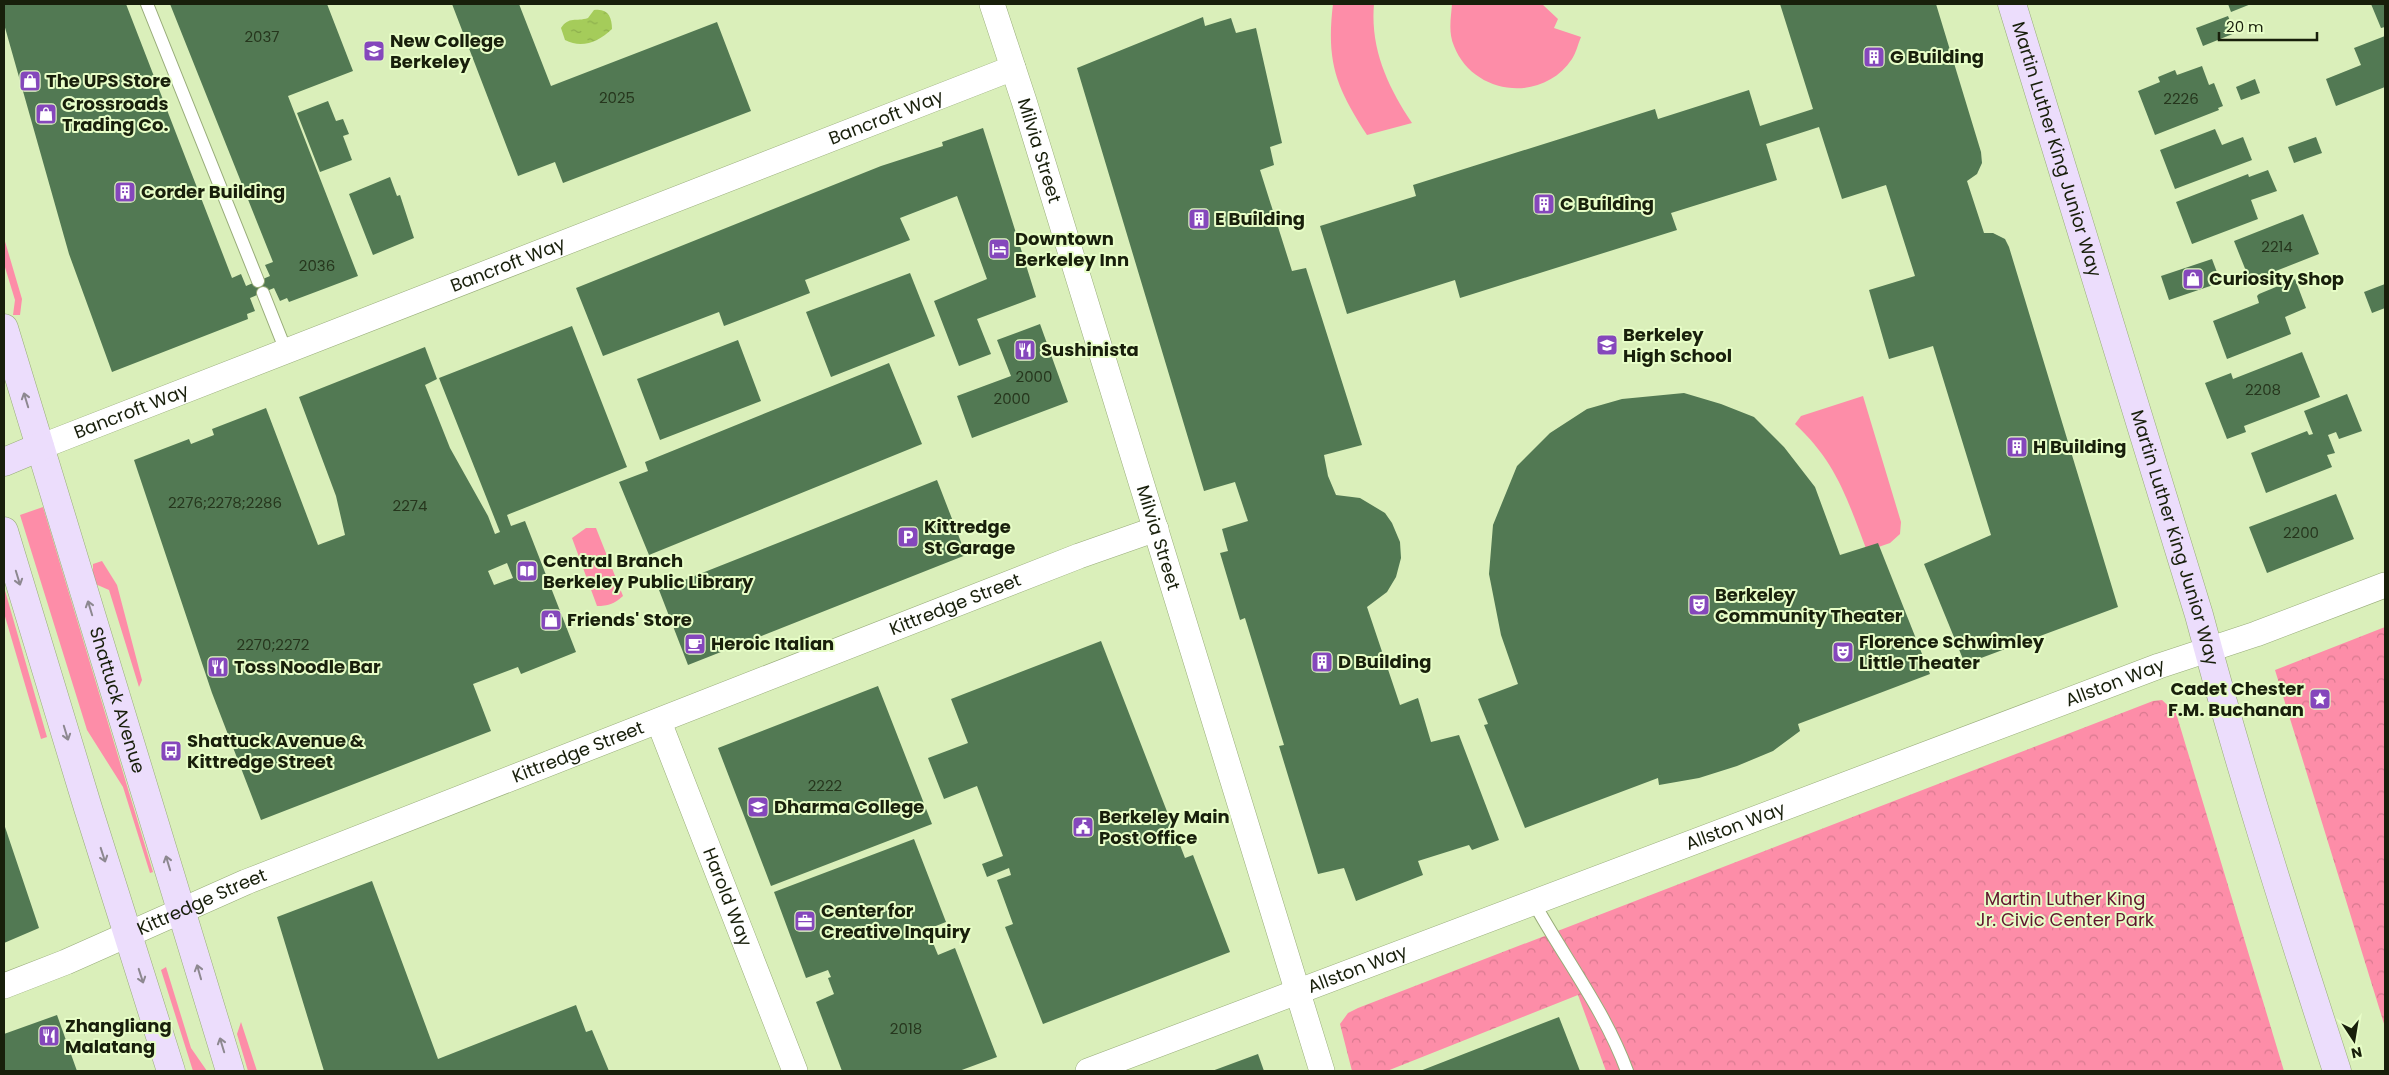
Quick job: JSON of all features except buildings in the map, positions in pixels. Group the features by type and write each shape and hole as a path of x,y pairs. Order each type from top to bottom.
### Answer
{"main road":[{"name":"Martin Luther King Junior Way","path":"2012,4 2209,650 2281,898 2337,1071"},
{"name":"Shattuck Avenue","path":"4,328 230,1071"},
{"name":"Bancroft Way","path":"4,462 40,447"},
{"path":"4,531 171,1071"}],"street":[{"name":"Milvia Street","path":"992,4 1156,529 1322,1071"},
{"name":"Bancroft Way","path":"40,447 1013,68"},
{"name":"Kittredge Street","path":"4,986 66,962 246,882 659,722 1079,556 1156,529"},
{"name":"Allston Way","path":"1088,1071 2159,666 2209,650 2385,585"},
{"name":"Harold Way","path":"659,722 795,1071"}],"lane":[{"path":"147,4 286,351"},
{"path":"1534,903 1579,976 1618,1046 1626,1071"}],"green space":[{"path":"1333,4 1374,4 1375,37 1382,67 1395,96 1412,123 1367,135 1341,88 1336,73 1331,42"},
{"path":"1452,4 1542,4 1558,19 1554,28 1581,37 1572,59 1559,73 1544,83 1526,88 1509,88 1492,84 1476,75 1463,62 1454,46 1450,30"},
{"path":"4,238 22,299 20,315 13,315 15,300 4,264"},
{"path":"1863,396 1901,522 1900,534 1890,543 1867,551 1847,498 1831,468 1821,453 1795,424 1801,416"},
{"path":"43,507 153,872 150,873 123,787 87,730 20,515"},
{"path":"586,528 596,528 623,596 608,605 597,606 572,538"},
{"path":"102,561 117,585 142,680 139,687 109,590 93,583 93,564"},
{"path":"4,587 47,737 41,739 4,613"},
{"path":"2385,627 2385,1027 2275,670"},
{"name":"Martin Luther King Jr. Civic Center Park","path":"2162,700 2176,713 2284,1071 1606,1071 1578,995 1387,1071 1352,1071 1340,1024 1348,1013 1358,1008 2153,701"},
{"path":"166,967 191,1048 207,1071 193,1071 161,970"},
{"path":"241,1022 257,1071 248,1071 237,1034"}],"water":[{"path":"594,10 603,10 608,14 612,29 590,43 578,44 565,40 561,28 564,24 588,18"}],"place":[{"name":"New College Berkeley","path":"374,51"},
{"name":"G Building","path":"1874,57"},
{"name":"The UPS Store","path":"30,81"},
{"name":"Crossroads Trading Co.","path":"46,114"},
{"name":"Corder Building","path":"125,192"},
{"name":"C Building","path":"1544,204"},
{"name":"E Building","path":"1199,219"},
{"name":"Downtown Berkeley Inn","path":"999,249"},
{"name":"Curiosity Shop","path":"2193,279"},
{"name":"Berkeley High School","path":"1607,345"},
{"name":"Sushinista","path":"1025,350"},
{"name":"H Building","path":"2017,447"},
{"name":"Kittredge St Garage","path":"908,537"},
{"name":"Central Branch Berkeley Public Library","path":"527,571"},
{"name":"Berkeley Community Theater","path":"1699,605"},
{"name":"Friends' Store","path":"551,620"},
{"name":"Heroic Italian","path":"695,644"},
{"name":"Florence Schwimley Little Theater","path":"1843,652"},
{"name":"D Building","path":"1322,662"},
{"name":"Toss Noodle Bar","path":"218,667"},
{"name":"Cadet Chester F.M. Buchanan","path":"2320,699"},
{"name":"Shattuck Avenue & Kittredge Street","path":"171,751"},
{"name":"Dharma College","path":"758,807"},
{"name":"Berkeley Main Post Office","path":"1083,827"},
{"name":"Center for Creative Inquiry","path":"805,921"},
{"name":"Zhangliang Malatang","path":"49,1036"}]}
